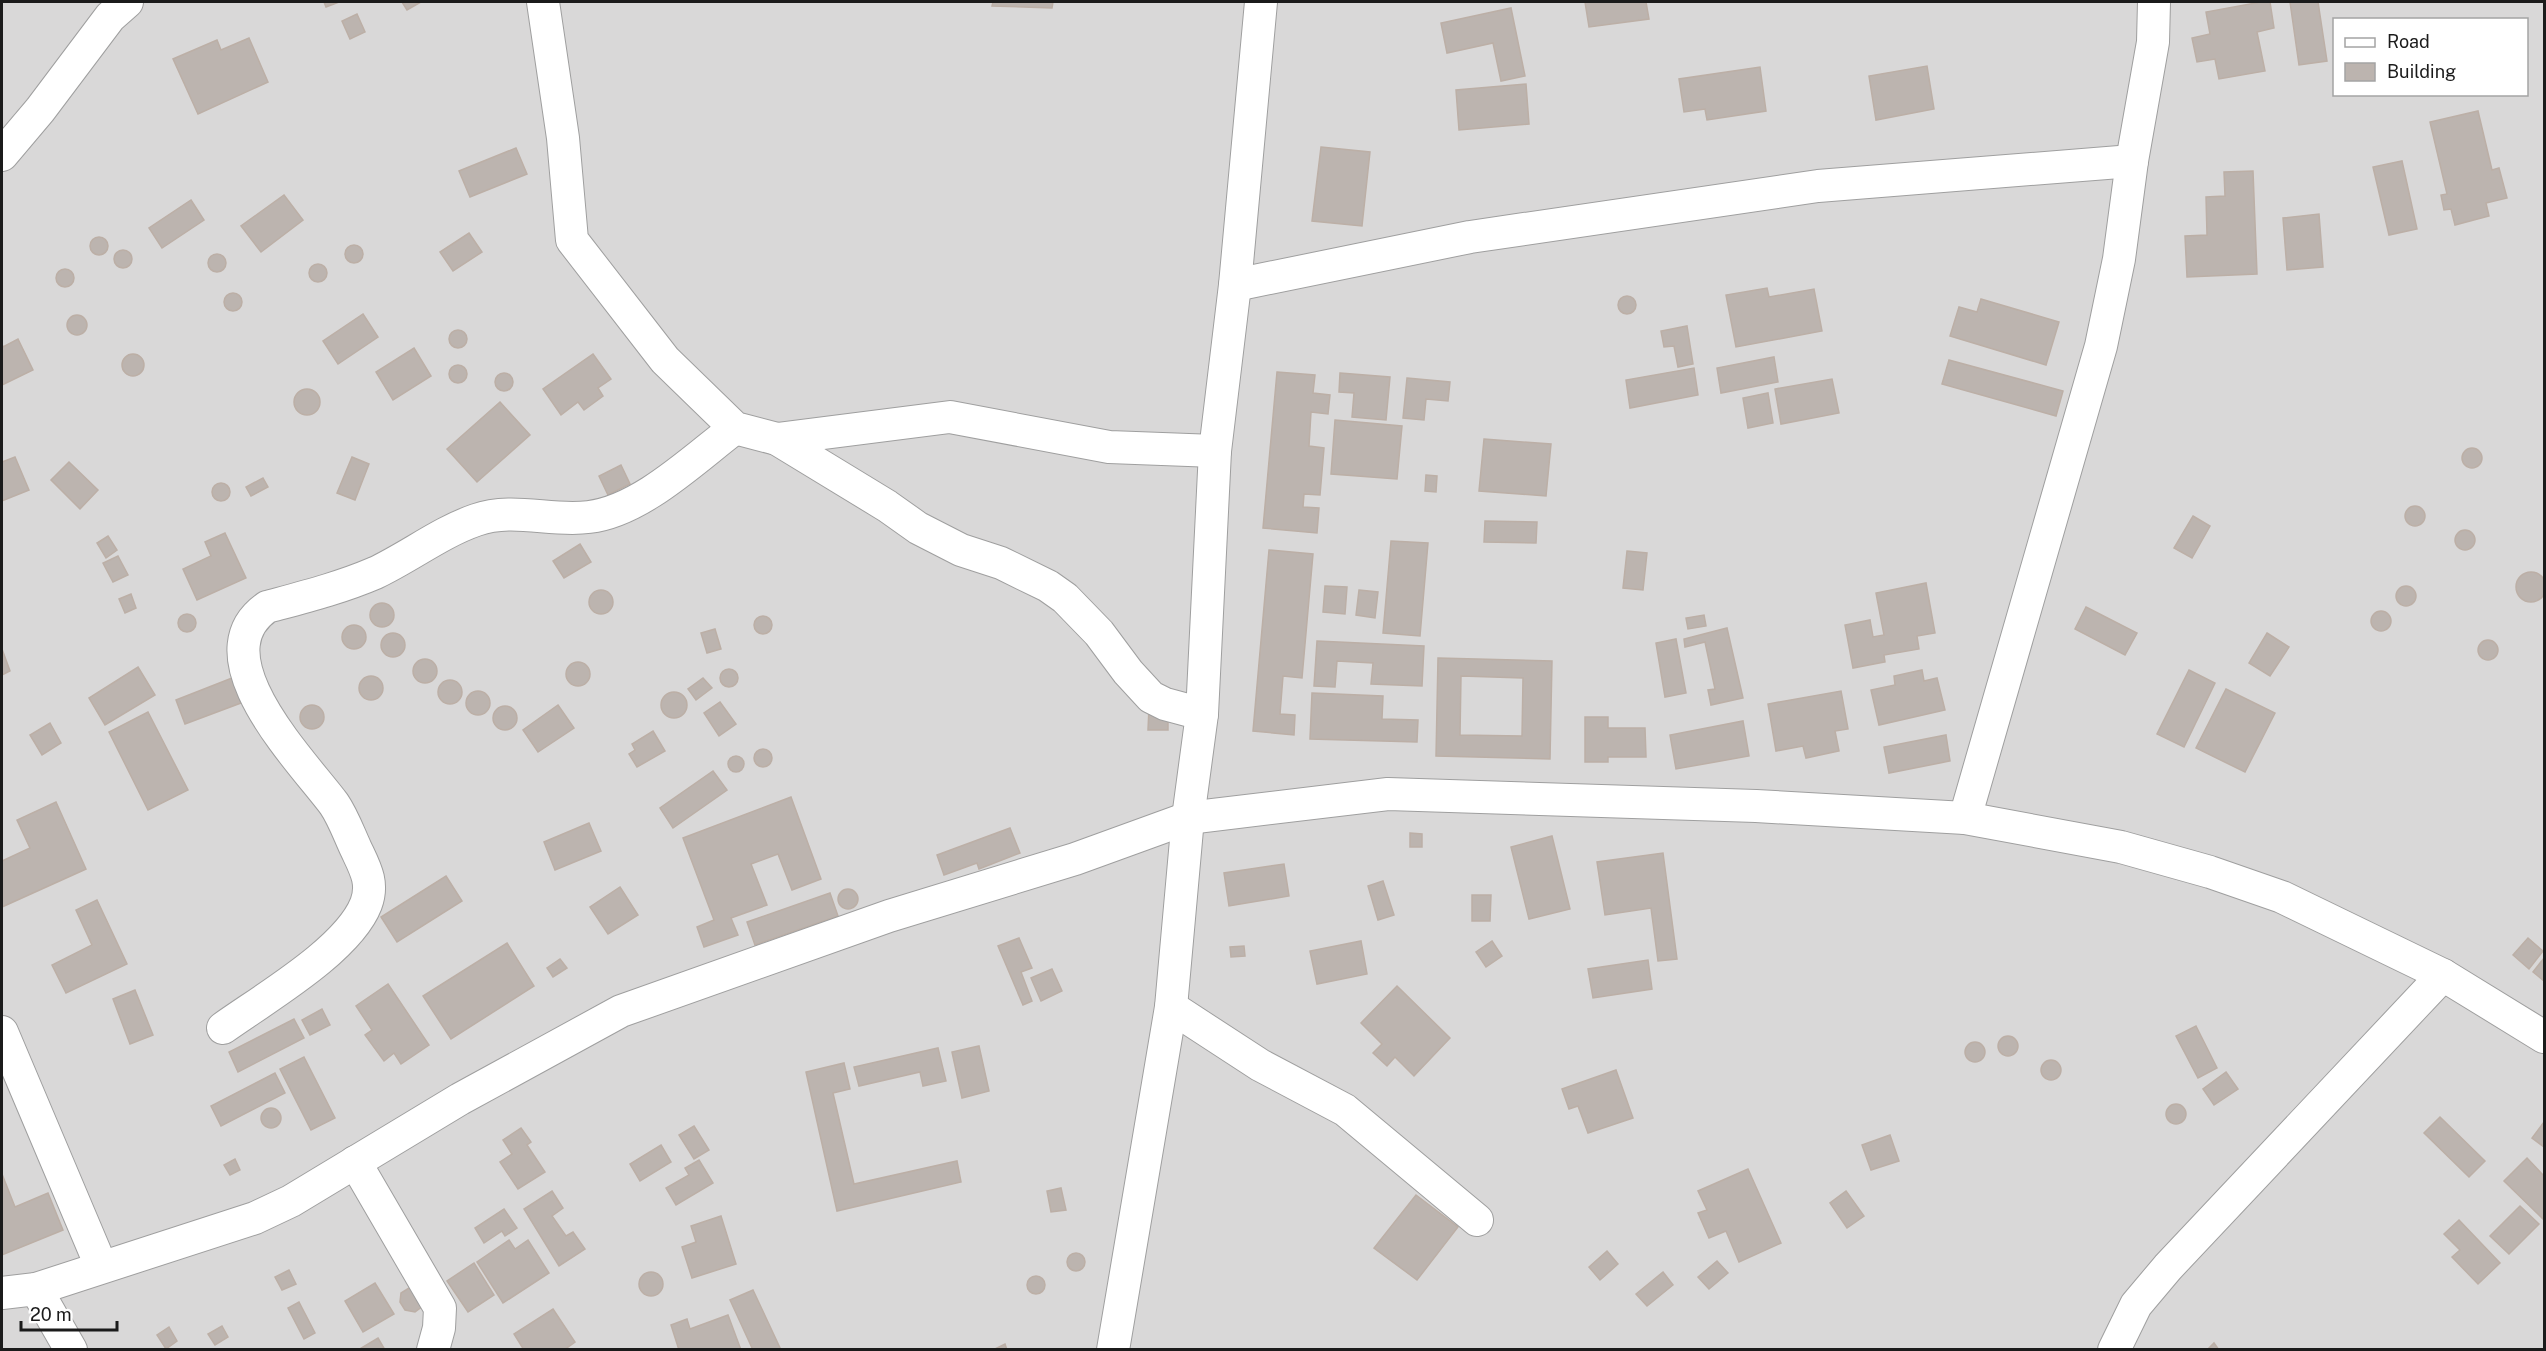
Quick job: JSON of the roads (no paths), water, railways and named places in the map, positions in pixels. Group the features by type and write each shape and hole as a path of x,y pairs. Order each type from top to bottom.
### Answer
{"street":[{"path":"2,154 40,110 110,17 127,2"},
{"path":"543,2 563,138 572,240 665,360 735,428 777,439 887,506 918,528 961,550 1001,563 1048,586 1065,598 1099,633 1150,697 1165,704 1202,714"},
{"path":"1113,1350 1171,1007 1188,818 1202,714 1215,451 1235,285 1261,2"},
{"path":"1965,818 2101,346 2119,259 2132,160 2153,42 2154,2"},
{"path":"1235,285 1470,237 1818,186 2132,160"},
{"path":"777,439 950,417 1109,447 1215,451"},
{"path":"223,1028 340,944 357,923 366,902 370,880 336,806 268,718 246,674 244,647 252,622 258,614 267,607 338,588 376,572 474,521 499,514 589,517 612,511 643,497 735,428"},
{"path":"2,1293 36,1289 101,1266 255,1218 291,1201 460,1099 621,1011 889,916 1075,859 1188,818 1388,794 1756,806 1965,818 2121,847 2210,872 2282,897 2443,975 2544,1037"},
{"path":"2114,1350 2136,1305 2168,1267 2443,975"},
{"path":"1171,1007 1260,1065 1345,1110 1477,1220"},
{"path":"2,1032 101,1266"},
{"path":"355,1162 440,1308 439,1328 433,1350"},
{"path":"36,1289 71,1350"}]}
